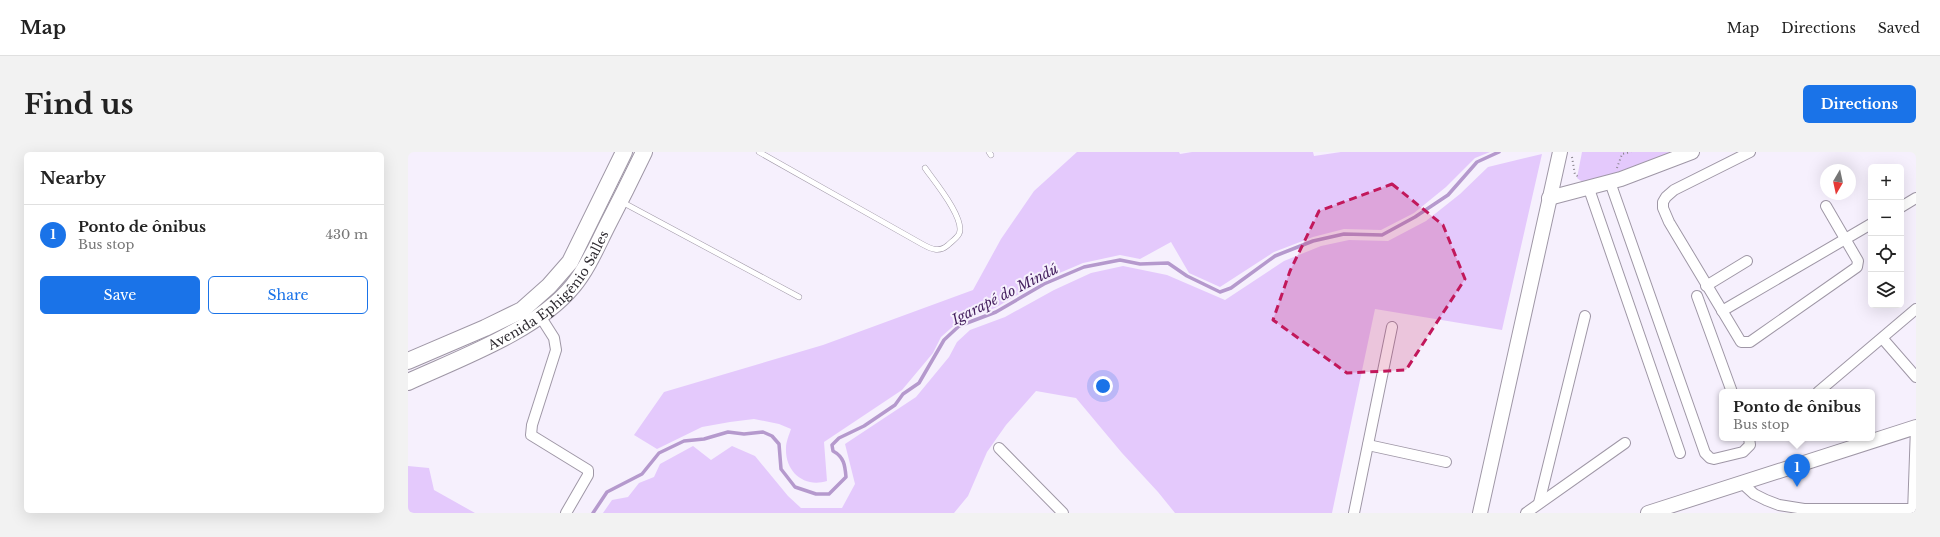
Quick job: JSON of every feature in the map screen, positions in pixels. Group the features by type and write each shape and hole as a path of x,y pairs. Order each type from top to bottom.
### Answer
{"main road":[{"name":"Avenida Ephigênio Salles","path":"408,361 485,328 522,310 549,286 570,262 624,152"},
{"name":"Avenida Ephigênio Salles","path":"408,382 494,343 540,316 566,293 580,278 591,260 644,152"},
{"path":"1549,198 1587,184 1610,182 1658,166 1692,152"},
{"path":"1480,513 1559,154"},
{"path":"1875,441 1916,427"},
{"path":"1651,512 1743,484 1874,441"}],"street":[{"path":"1750,152 1674,190 1663,202 1663,208 1669,222 1706,286 1741,342 1750,342 1858,267 1858,261 1826,206"},
{"path":"1610,182 1705,453 1710,458 1714,459 1743,452 1750,445 1749,441"},
{"path":"1587,184 1680,453"},
{"path":"1904,204 1916,198"},
{"path":"1722,311 1868,226"},
{"path":"1706,286 1747,261"},
{"path":"1697,296 1731,389"},
{"path":"1822,389 1883,339 1916,309"},
{"path":"540,316 554,338 556,350 532,426 531,435 588,470 588,475 566,513"},
{"path":"1539,503 1585,316"},
{"path":"1354,513 1392,327"},
{"path":"1883,339 1916,377"},
{"path":"1743,484 1754,494 1766,500 1779,505 1804,509 1913,511 1916,427"},
{"path":"1526,513 1625,443"},
{"path":"1368,446 1446,462"},
{"path":"999,448 1063,513"}],"lane":[{"path":"759,152 922,244 938,250 946,247 959,235 960,229 952,207 925,168"},
{"path":"620,201 799,297"}],"path":[{"path":"1572,152 1575,175 1587,184"},
{"path":"1617,169 1622,154 1631,152"}],"highlighted area":[{"path":"1392,184 1443,225 1465,279 1406,370 1347,373 1273,320 1290,271 1319,211"}],"shaded area":[{"path":"1077,152 1179,152 1180,154 1192,152 1313,152 1314,156 1341,152 1490,152 1475,158 1446,187 1414,213 1381,230 1344,229 1313,237 1274,252 1220,287 1189,273 1171,242 1140,259 1120,255 1083,263 1043,280 995,308 958,322 941,337 933,353 902,390 824,442 827,481 819,483 804,480 792,471 787,457 786,448 791,429 779,424 754,419 702,427 657,449 634,435 664,392 823,345 973,290 1001,239 1034,191"},
{"path":"1582,152 1679,152 1585,184 1577,178"},
{"path":"1542,154 1502,330 1375,309 1332,513 1175,513 1076,398 1036,391 1006,425 987,452 968,496 954,513 603,513 612,500 628,497 639,483 654,477 660,464 693,446 711,460 732,446 755,456 788,496 801,508 842,508 855,484 845,444 916,397 949,357 957,342 970,330 1005,317 1054,290 1091,273 1123,266 1167,275 1225,300 1284,261 1321,246 1349,240 1388,241 1426,221 1460,194 1488,167"},
{"path":"408,466 429,468 434,490 475,513 408,513"}],"waterway":[{"name":"Igarapé do Mindú","path":"593,513 607,492 642,474 659,453 684,441 704,439 728,432 744,434 763,432 772,436 779,444 781,469 795,487 816,494 829,494 846,477 842,459 833,451 832,445 839,438 864,426 895,405 903,394 919,383 944,340 959,326 996,312 1044,284 1084,267 1120,260 1140,264 1168,263 1187,276 1220,292 1231,288 1275,256 1313,241 1344,234 1382,235 1415,217 1448,195 1477,162 1499,152"}],"place":[{"name":"Ponto de ônibus","path":"1797,487"}]}
